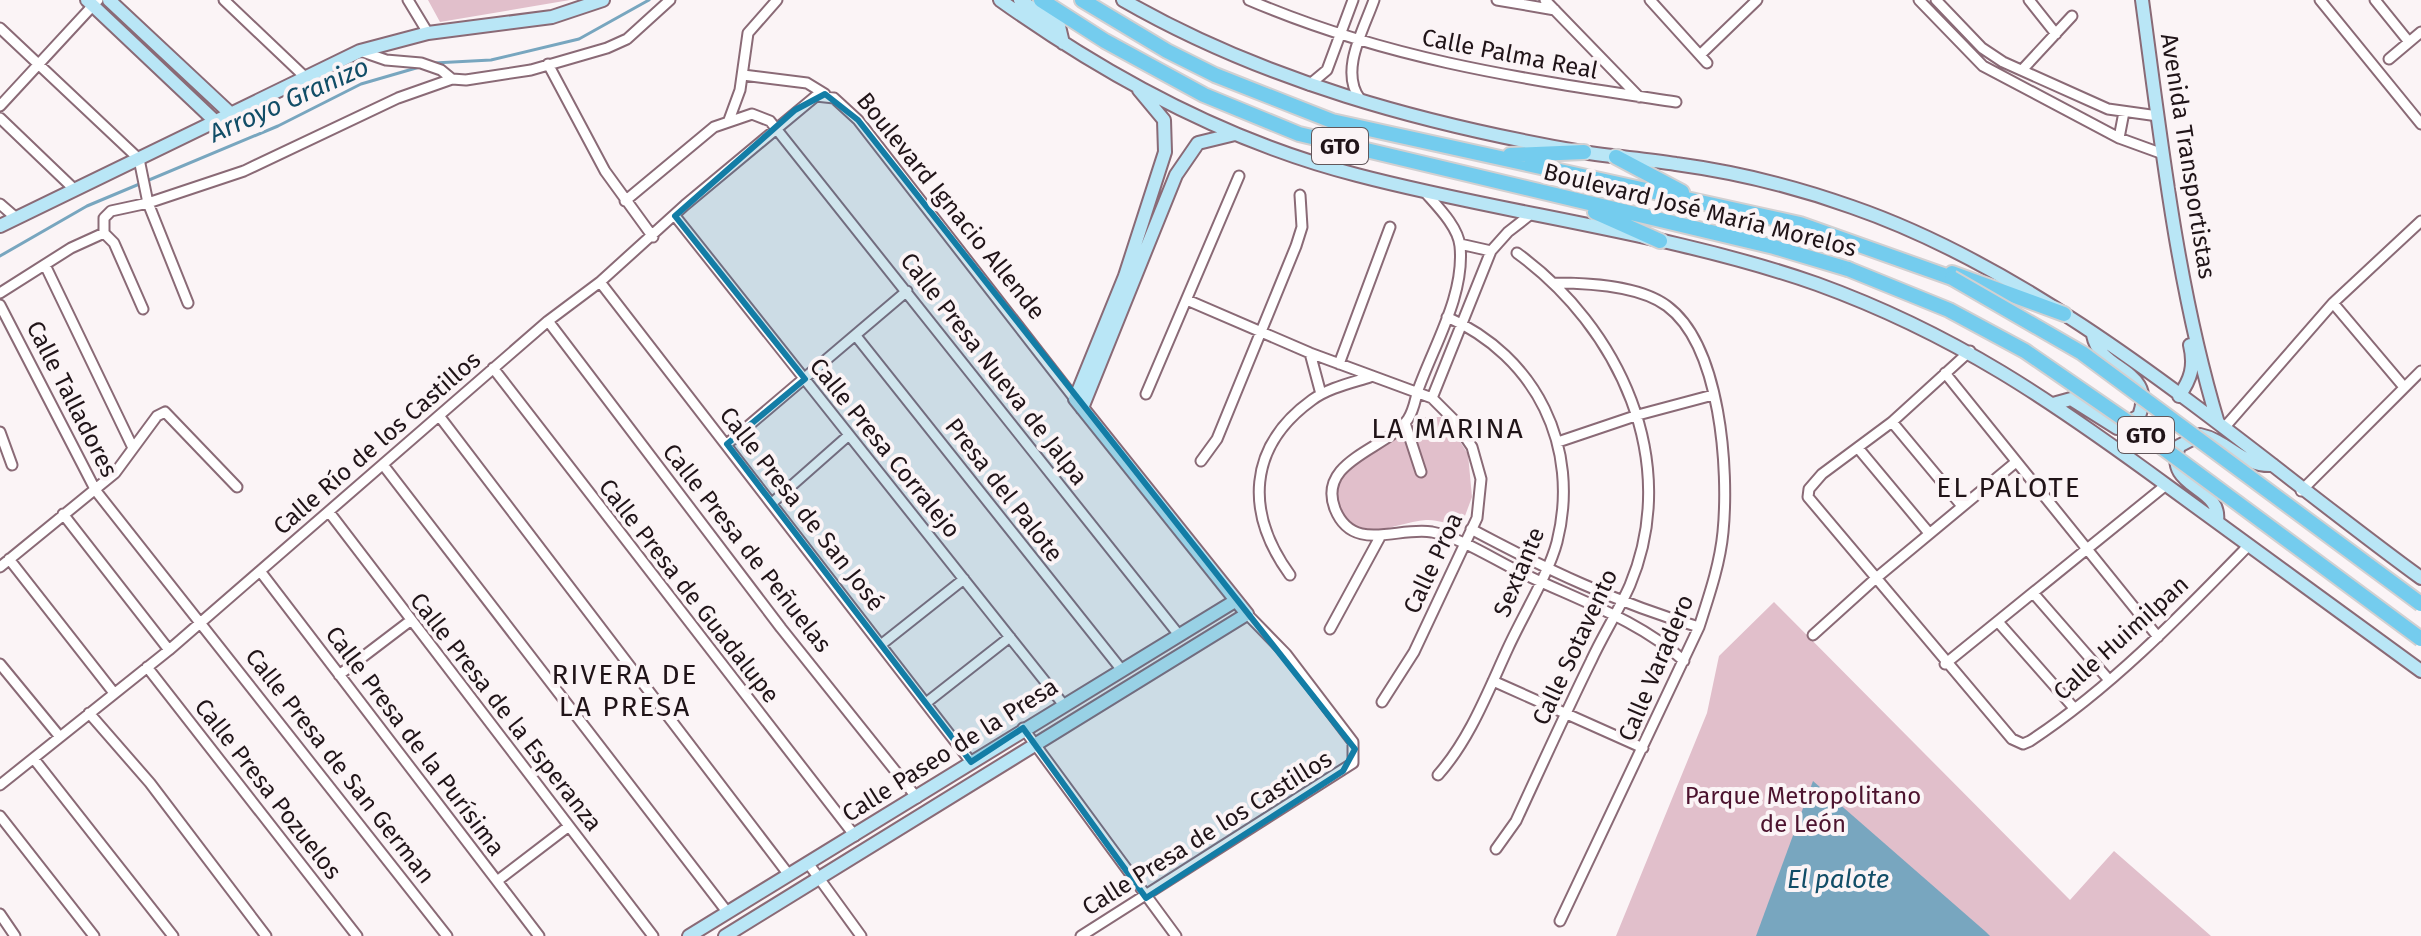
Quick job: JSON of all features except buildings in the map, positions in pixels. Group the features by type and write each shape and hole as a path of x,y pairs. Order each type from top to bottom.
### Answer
{"main road":[{"name":"Boulevard José María Morelos","path":"1041,0 1105,41 1204,95 1270,123 1337,145 1848,269 1949,310 2025,351 2128,422 2421,639"},
{"name":"Boulevard José María Morelos","path":"1082,0 1167,51 1273,100 1332,121 1800,224 1952,278 2082,353 2421,604"},
{"path":"1486,156 1584,152"},
{"path":"1616,157 1696,200"},
{"path":"1565,198 1660,241"},
{"path":"1894,257 1975,281 2064,314"}],"street":[{"path":"109,0 232,115"},
{"path":"224,0 305,77"},
{"path":"408,0 428,33"},
{"path":"0,226 360,51 428,33 541,19 603,0"},
{"path":"143,309 114,243 104,233 104,218 111,211 244,171 398,98 452,79 466,80 548,64 627,39 670,0"},
{"path":"729,120 743,75 748,33 777,0"},
{"path":"1000,0 1137,88 1164,120 1165,152 1125,276 1078,403"},
{"path":"1020,0 1059,26 1063,43"},
{"name":"Boulevard José María Morelos","path":"1123,0 1251,63 1362,102 1584,152 1679,164 1755,179 1853,207 1956,252 2064,314 2221,426 2273,465 2301,491 2421,578"},
{"name":"Calle Palma Real","path":"1249,0 1360,42 1487,74 1639,97"},
{"path":"1309,85 1325,74 1353,0"},
{"path":"1362,102 1350,77 1374,0"},
{"path":"1497,0 1555,10"},
{"name":"Calle Palma Real","path":"1545,0 1639,97"},
{"path":"1650,0 1704,59 1757,0"},
{"path":"1919,0 1983,66 2119,138 2163,154"},
{"path":"2029,0 2056,34"},
{"name":"Avenida Transportistas","path":"2142,0 2163,154 2191,318 2221,426"},
{"path":"2320,0 2421,124"},
{"path":"2375,0 2409,42"},
{"path":"1929,11 1938,1 1982,48 2091,102 2124,112 2158,116"},
{"path":"0,106 92,2 216,122"},
{"path":"2022,70 2072,16"},
{"path":"0,28 139,159 147,199 188,303"},
{"path":"2389,59 2421,32"},
{"path":"360,51 386,60 421,63 441,70 452,79"},
{"path":"548,64 587,141 625,201 653,237"},
{"path":"743,75 779,77 807,83 825,94"},
{"name":"Boulevard José María Morelos","path":"1137,88 1310,161 1424,191 1660,241 1816,284 1888,311 1970,351 2053,404 2421,671"},
{"name":"Boulevard Ignacio Allende","path":"777,127 806,103 825,94 843,104 858,120 1235,601 1286,654 1353,742 1353,763"},
{"path":"1639,97 1676,102"},
{"path":"2119,138 2124,112"},
{"path":"625,201 714,127 757,114 777,127"},
{"path":"0,118 74,189"},
{"name":"Calle Río de los Castillos","path":"0,784 169,650 548,321 653,237 777,127"},
{"name":"Calle Presa Nueva de Jalpa","path":"777,127 1179,635"},
{"path":"1078,403 1176,175 1198,143 1238,133"},
{"path":"1146,394 1239,176"},
{"path":"1424,191 1460,244 1458,278 1447,317 1405,423 1345,466 1333,488 1334,506 1345,525 1366,536 1432,532 1462,544 1613,615 1656,638 1684,661"},
{"path":"1201,461 1217,439 1302,227 1300,195"},
{"path":"0,204 15,217"},
{"path":"1187,300 1261,329 1310,353 1432,398 1491,251 1508,232 1531,214"},
{"name":"Calle Presa Corralejo","path":"675,216 1063,704"},
{"path":"2221,426 2333,303 2421,221"},
{"path":"1339,364 1390,227"},
{"path":"0,293 104,233"},
{"path":"1460,244 1491,251"},
{"name":"Calle Sotavento","path":"1496,849 1516,821 1565,713 1630,584 1643,536 1647,499 1647,470 1638,415 1626,380 1587,319 1554,283 1517,253"},
{"path":"45,265 133,448"},
{"name":"Calle Presa de San José","path":"600,282 971,762"},
{"name":"Calle Varadero","path":"1554,283 1620,290 1668,306 1689,332 1704,363 1713,395 1724,456 1725,507 1714,581 1699,627 1560,921"},
{"path":"727,444 907,291"},
{"path":"2333,303 2404,387"},
{"name":"Calle Talladores","path":"0,305 96,491 201,622"},
{"name":"Sextante","path":"1438,775 1457,751 1493,681 1557,546 1562,514 1558,442 1537,394 1521,371 1490,340 1447,317"},
{"name":"Avenida Transportistas","path":"2179,396 2189,382 2193,365 2191,318"},
{"name":"Calle Presa de Peñuelas","path":"548,321 781,628 917,798"},
{"path":"2053,404 2071,399 2117,428 2139,416 2144,405 2135,379 2100,353 2093,335"},
{"name":"Presa del Palote","path":"856,336 1121,669"},
{"path":"1970,351 1892,422 1812,484 1808,497 1945,664 2166,485"},
{"path":"1310,353 1321,394"},
{"name":"Calle Presa de Guadalupe","path":"493,368 855,836"},
{"path":"2301,491 2421,371"},
{"path":"1945,373 2158,637"},
{"path":"1290,575 1267,540 1262,523 1259,494 1262,464 1282,429 1321,394 1370,377"},
{"path":"1558,442 1638,415 1713,395"},
{"name":"Calle Proa","path":"1382,702 1414,652 1471,529 1482,493 1479,462 1463,432 1432,398"},
{"path":"0,567 63,514 96,491 157,416 165,412 237,487"},
{"path":"440,417 789,875"},
{"path":"1892,422 1962,506"},
{"path":"1405,423 1421,472"},
{"path":"0,432 12,465"},
{"path":"772,503 849,435"},
{"path":"2217,521 2215,506 2177,469 2174,459 2179,446 2200,435 2215,438 2249,464 2273,465"},
{"path":"1858,448 1929,533"},
{"path":"1813,635 1875,579 2016,462"},
{"path":"384,466 728,913"},
{"name":"Calle Presa de la Esperanza","path":"329,512 653,936"},
{"path":"63,514 169,650"},
{"path":"1471,529 1546,568 1664,617 1699,627"},
{"path":"1330,629 1380,537"},
{"name":"Calle Huimilpan","path":"1945,664 2012,739 2023,744 2074,708 2158,637 2249,545"},
{"path":"9,559 114,693"},
{"name":"Calle Presa de la Purísima","path":"260,571 539,936"},
{"path":"882,644 964,579"},
{"path":"2034,594 2109,680"},
{"name":"Calle Paseo de la Presa","path":"689,936 917,798 1023,728 1235,601"},
{"name":"Calle Paseo de la Presa","path":"725,936 1247,614"},
{"path":"1656,638 1664,617"},
{"path":"339,675 410,621"},
{"name":"Calle Presa de San German","path":"201,622 447,936"},
{"path":"1999,623 2074,708"},
{"path":"926,703 1010,637"},
{"path":"0,664 60,737"},
{"name":"Calle Presa Pozuelos","path":"147,667 357,936"},
{"path":"1493,681 1643,748"},
{"path":"89,713 150,783 266,936"},
{"path":"1023,728 1176,936"},
{"path":"34,759 173,936"},
{"name":"Calle Presa de los Castillos","path":"1081,936 1146,898 1353,763"},
{"path":"0,816 94,936"},
{"path":"497,881 569,826"},
{"path":"808,863 861,936"},
{"path":"0,914 15,936"}],"highlighted area":[{"path":"825,94 858,120 1355,749 1343,771 1146,898 1023,728 971,762 727,444 805,379 675,216 795,110"}],"green space":[{"path":"428,0 570,0 440,22"},
{"path":"1424,417 1444,417 1468,454 1472,497 1462,524 1426,520 1374,530 1351,526 1343,517 1338,502 1338,484 1344,472 1364,453"},
{"name":"Parque Metropolitano de León","path":"1774,602 2070,900 2114,851 2211,936 1616,936 1707,713 1719,656"}],"water":[{"name":"El palote","path":"1813,781 1986,932 1990,936 1756,936"}],"waterway":[{"name":"Arroyo Granizo","path":"434,63 491,60 579,39 649,0"},
{"name":"Arroyo Granizo","path":"0,256 87,206 278,126 361,84 423,66"}],"district":[{"name":"LA MARINA","path":"1448,428"},
{"name":"EL PALOTE","path":"2009,487"},
{"name":"RIVERA DE LA PRESA","path":"625,690"}]}
